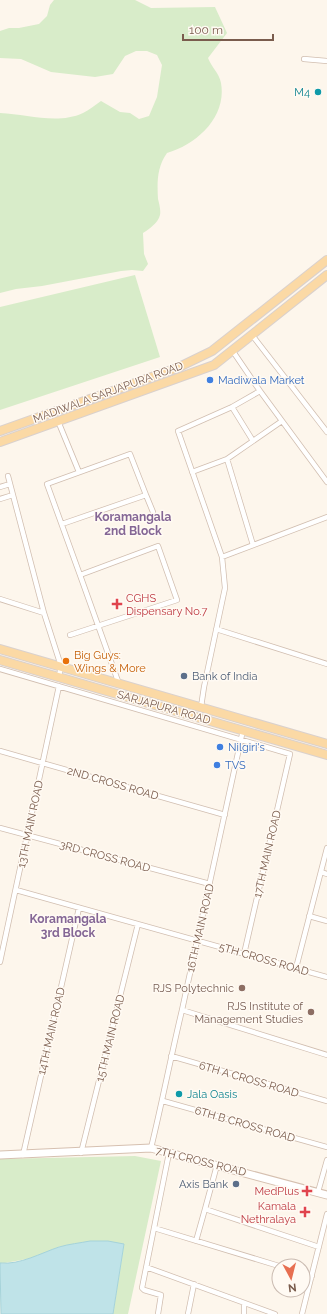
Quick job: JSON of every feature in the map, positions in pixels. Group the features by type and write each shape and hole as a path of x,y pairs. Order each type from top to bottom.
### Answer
{"main road":[{"name":"MADIWALA SARJAPURA ROAD","path":"0,431 177,368 212,351 327,260"},
{"name":"MADIWALA SARJAPURA ROAD","path":"0,442 214,365 327,275"},
{"path":"112,391 116,400"},
{"name":"SARJAPURA ROAD","path":"0,649 327,744"},
{"name":"SARJAPURA ROAD","path":"0,660 327,755"}],"street":[{"path":"304,59 327,61"},
{"path":"252,335 327,432"},
{"path":"232,350 260,391 327,482"},
{"path":"201,707 225,588 222,557 178,431 232,407 260,391"},
{"path":"232,407 253,441"},
{"path":"58,421 79,472"},
{"path":"192,472 227,459 282,421"},
{"path":"119,684 47,484 130,454 153,512"},
{"path":"227,459 253,545"},
{"path":"8,476 44,613 61,666 58,676"},
{"path":"0,487 10,484"},
{"path":"0,499 13,495"},
{"path":"62,524 146,495"},
{"path":"222,557 327,517"},
{"path":"70,636 177,600 158,546 80,575"},
{"path":"0,598 44,613"},
{"path":"216,628 327,664"},
{"name":"SARJAPURA ROAD","path":"0,669 290,754"},
{"name":"13TH MAIN ROAD","path":"0,962 59,686"},
{"name":"16TH MAIN ROAD","path":"150,1148 163,1100 171,1056 226,815 243,730"},
{"name":"2ND CROSS ROAD","path":"0,751 226,815"},
{"name":"17TH MAIN ROAD","path":"244,954 290,754"},
{"name":"3RD CROSS ROAD","path":"0,828 210,884"},
{"path":"296,968 327,848"},
{"path":"321,872 327,874"},
{"name":"5TH CROSS ROAD","path":"16,890 327,977"},
{"name":"14TH MAIN ROAD","path":"23,1155 79,908"},
{"path":"310,916 327,921"},
{"name":"15TH MAIN ROAD","path":"81,1153 138,924"},
{"path":"182,1010 327,1055"},
{"name":"6TH A CROSS ROAD","path":"171,1056 327,1101"},
{"name":"6TH B CROSS ROAD","path":"163,1100 327,1147"},
{"name":"7TH CROSS ROAD","path":"0,1155 81,1153 150,1148 327,1195"},
{"path":"158,1314 161,1296 142,1288 169,1153"},
{"path":"318,1192 327,1160"},
{"path":"196,1241 217,1165"},
{"path":"205,1209 319,1247"},
{"path":"302,1314 326,1225 327,1214"},
{"path":"154,1228 271,1264"},
{"path":"146,1267 275,1314"},
{"path":"188,1314 194,1284"},
{"path":"244,1303 244,1314"}],"green space":[{"path":"54,0 135,0 151,8 215,7 227,33 208,58 220,79 222,95 219,107 208,127 189,143 167,153 161,164 158,175 160,215 155,223 143,233 144,254 148,264 143,271 121,271 0,293 0,113 52,119 63,118 83,113 101,101 120,112 130,113 139,119 149,116 157,97 162,65 157,55 147,51 136,51 125,56 113,74 95,77 51,72 21,59 0,58 0,31 9,28 19,28 39,24 47,16 50,5"},
{"path":"135,275 160,357 0,410 0,307"},
{"path":"135,1156 161,1161 128,1314 113,1314 124,1244 61,1246 32,1258 0,1263 0,1159"}],"water":[{"path":"90,1241 108,1241 124,1244 113,1314 1,1314 0,1263 15,1262 59,1247"}],"place":[{"name":"M4","path":"318,92"},
{"name":"Madiwala Market","path":"210,380"},
{"name":"CGHS Dispensary No.7","path":"117,604"},
{"name":"Big Guys: Wings & More","path":"66,661"},
{"name":"Bank of India","path":"184,676"},
{"name":"Nilgiri's","path":"220,747"},
{"name":"TVS","path":"217,765"},
{"name":"RJS Polytechnic","path":"242,988"},
{"name":"RJS Institute of Management Studies","path":"311,1012"},
{"name":"Jala Oasis","path":"179,1094"},
{"name":"Axis Bank","path":"236,1184"},
{"name":"MedPlus","path":"307,1191"},
{"name":"Kamala Nethralaya","path":"305,1212"}],"district":[{"name":"Koramangala 2nd Block","path":"133,524"},
{"name":"Koramangala 3rd Block","path":"68,926"}]}
